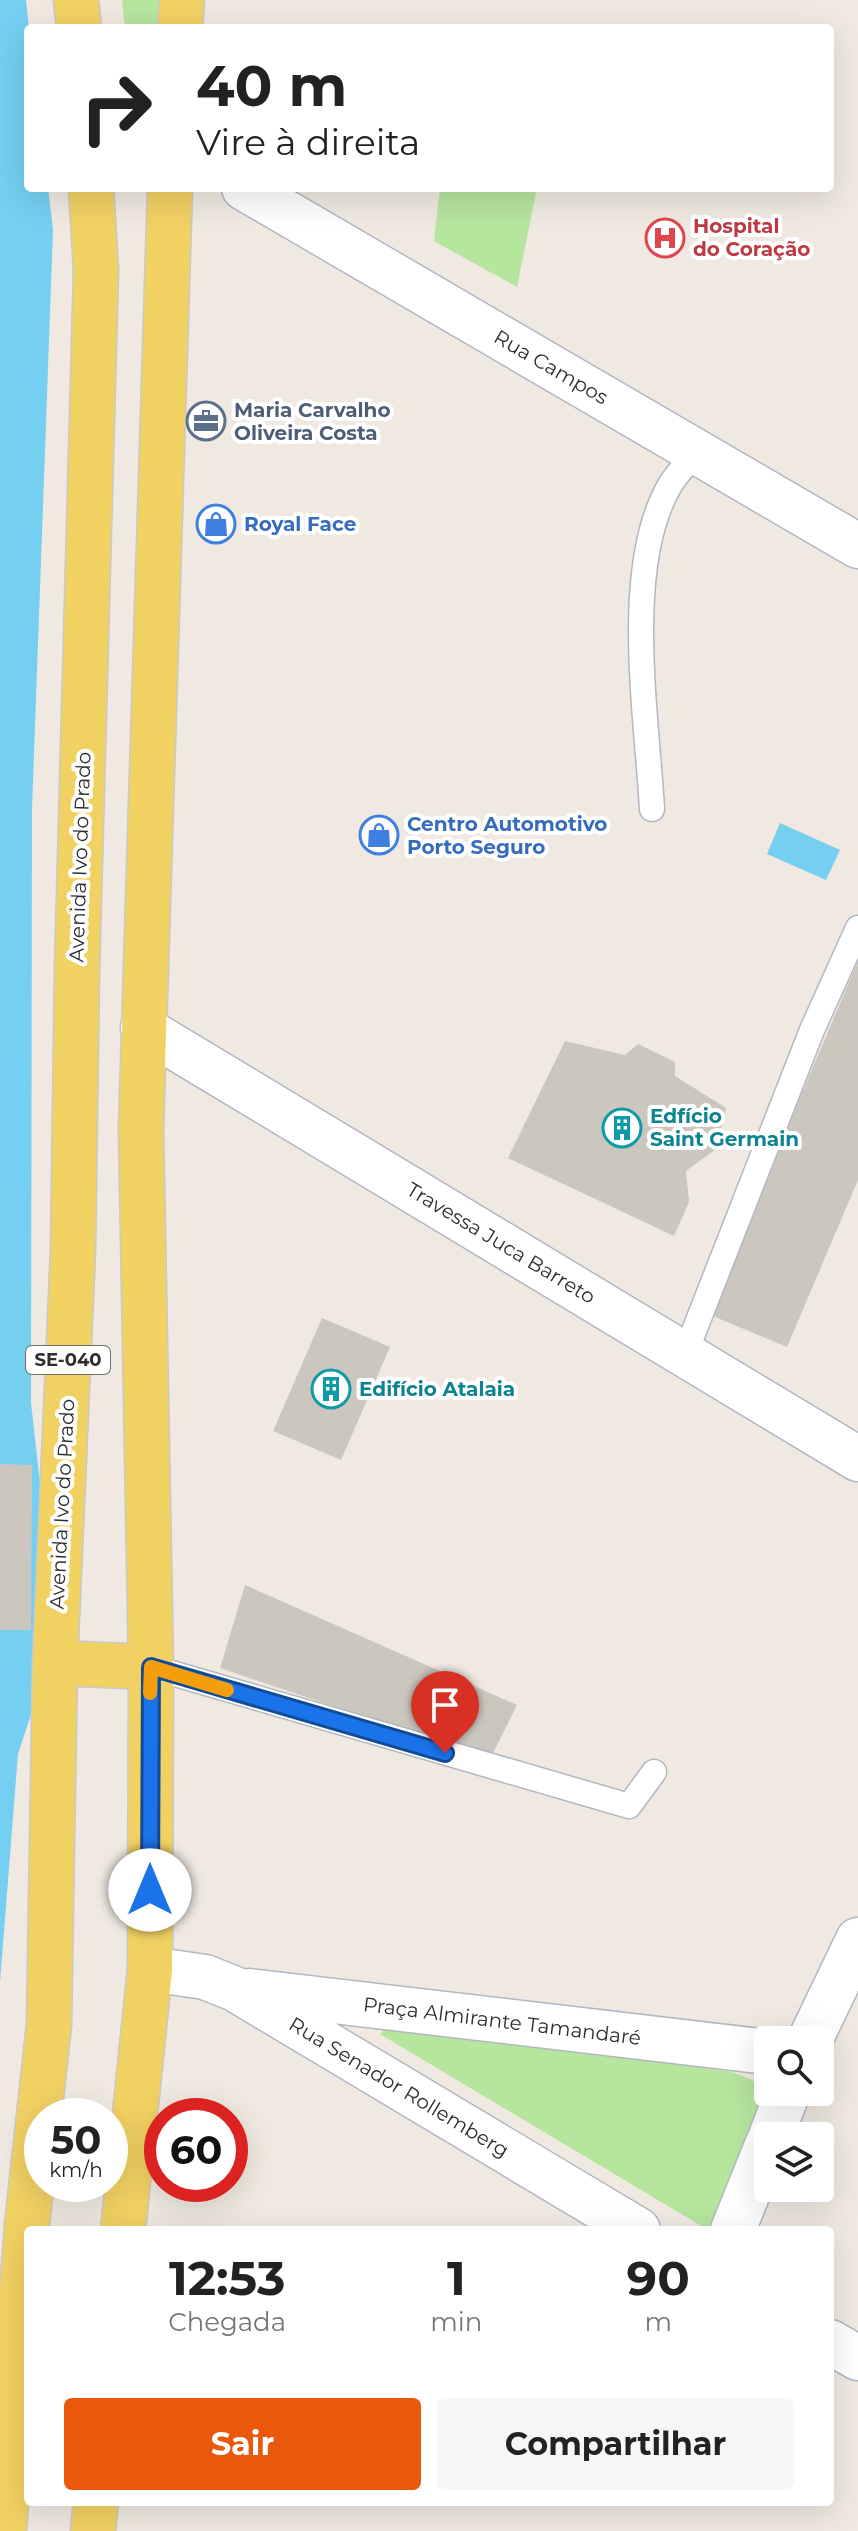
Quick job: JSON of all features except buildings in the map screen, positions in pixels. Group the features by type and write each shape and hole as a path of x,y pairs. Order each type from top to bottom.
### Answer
{"main road":[{"path":"76,0 79,24"},
{"path":"180,24 182,0"},
{"name":"Avenida Ivo do Prado","path":"27,2226 49,2025 55,1663 73,1250 77,970 96,270 91,192"},
{"path":"123,2226 150,1969 151,1667 141,1129 170,192"},
{"path":"55,1663 151,1667"},
{"name":"Avenida Ivo do Prado","path":"4,2531 24,2265"},
{"path":"93,2531 96,2506"}],"street":[{"name":"Rua Campos","path":"251,192 858,546"},
{"name":"Travessa Juca Barreto","path":"143,1028 858,1459"},
{"path":"817,2026 858,1940"},
{"name":"Rua Senador Rollemberg","path":"150,1969 205,1977 235,1989 631,2226"},
{"name":"Praça Almirante Tamandaré","path":"235,1989 754,2050"},
{"path":"735,2226 754,2178"},
{"path":"834,2344 858,2358"}],"lane":[{"path":"652,809 641,610 651,532 670,484 697,452"},
{"path":"685,1354 812,1030 858,928"},
{"path":"151,1667 629,1806 654,1772"}],"green space":[{"path":"122,0 162,0 160,24 125,24"},
{"path":"440,192 536,192 517,287 434,241"},
{"path":"390,2023 732,2072 752,2080 754,2106 760,2106 710,2226 701,2226 380,2034"}],"water":[{"path":"0,0 26,0 29,24 24,24 24,192 48,192 53,230 32,809 31,1403 41,1492 37,1696 18,1754 0,1982"},
{"path":"780,823 840,850 826,880 767,854"}],"slow traffic":[{"path":"150,1693 151,1667 227,1690"}],"place":[{"name":"Hospital do Coração","path":"665,238"},
{"name":"Maria Carvalho Oliveira Costa","path":"206,421"},
{"name":"Royal Face","path":"216,524"},
{"name":"Centro Automotivo Porto Seguro","path":"379,835"},
{"name":"Edfício Saint Germain","path":"622,1128"},
{"name":"Edifício Atalaia","path":"331,1389"}],"route":[{"path":"150,1890 151,1667 445,1753"}]}
